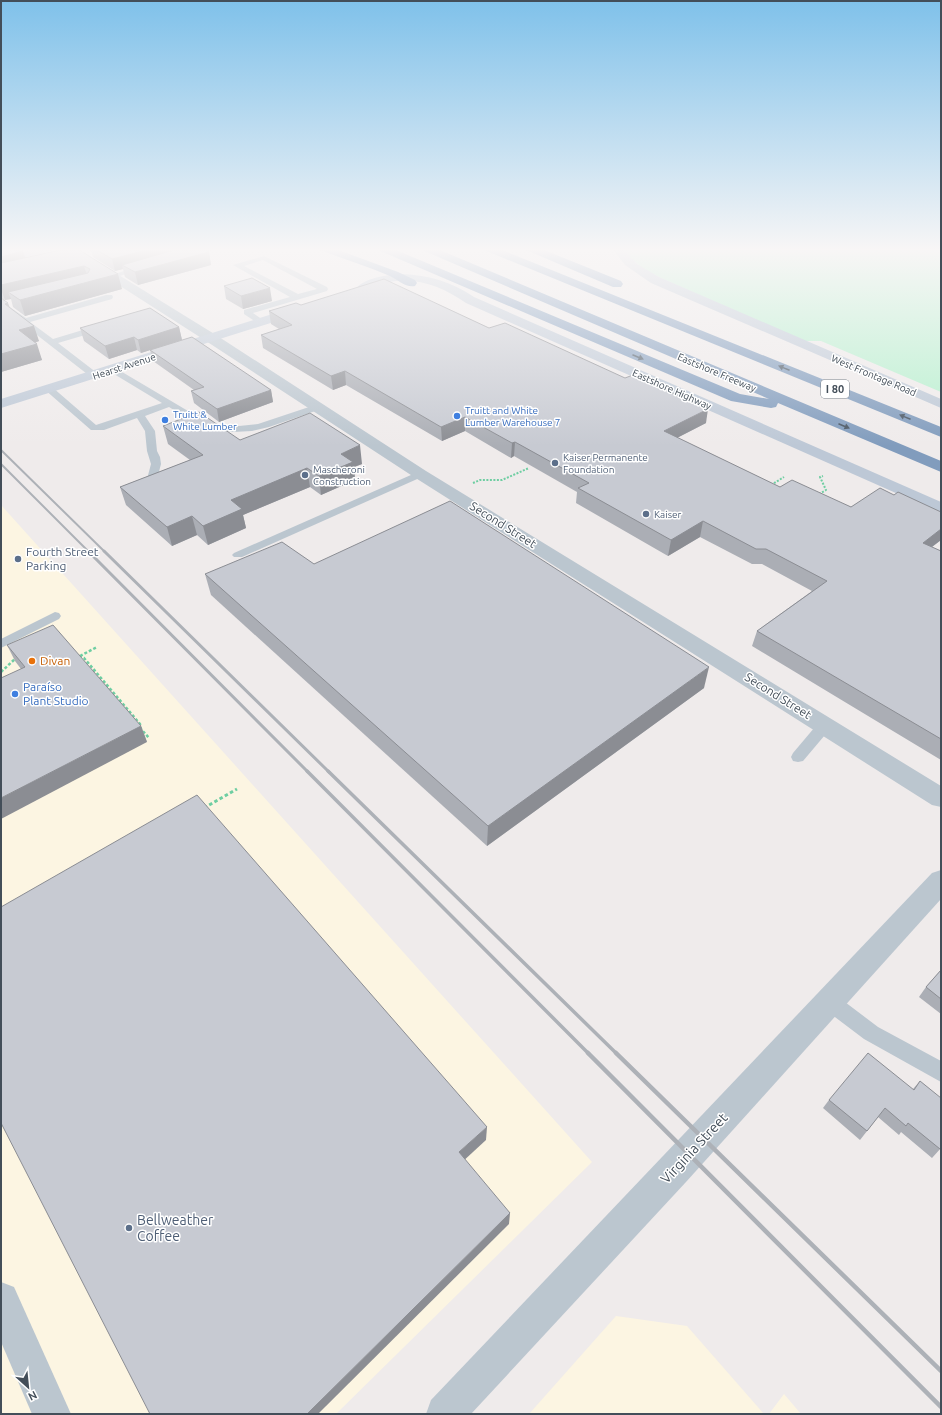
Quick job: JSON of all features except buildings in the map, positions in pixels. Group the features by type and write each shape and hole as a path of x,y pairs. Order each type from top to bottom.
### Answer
{"highway":[{"path":"536,314 736,398 808,410"},
{"name":"Eastshore Freeway","path":"582,314 941,467"},
{"name":"I 80","path":"651,314 941,432"},
{"path":"679,314 730,346"}],"street":[{"name":"Second Street","path":"173,314 420,474 941,798"},
{"name":"Hearst Avenue","path":"1,404 287,314"},
{"name":"Eastshore Highway","path":"502,314 941,508"},
{"name":"West Frontage Road","path":"733,314 941,404"},
{"name":"Virginia Street","path":"445,1414 941,881"},
{"path":"1,1300 52,1414"}],"lane":[{"path":"16,314 94,375"},
{"path":"24,321 48,314"},
{"path":"250,314 262,322"},
{"path":"52,342 108,325"},
{"path":"112,369 208,427 258,427 278,422 318,407"},
{"path":"49,389 94,428 101,428 169,404"},
{"path":"139,414 150,430 152,451 155,458 156,464 151,483"},
{"path":"238,556 420,474"},
{"path":"1,644 55,616"},
{"path":"798,757 825,725"},
{"path":"830,1002 871,1033 941,1072"}],"path":[{"path":"816,496 826,490 820,477 842,464"},
{"path":"451,493 480,480 502,480 529,468"},
{"path":"770,485 784,477"},
{"path":"79,656 98,647"},
{"path":"76,654 84,658 140,724 141,729 149,738"},
{"path":"1,672 14,659 22,655"},
{"path":"203,808 237,789"}],"shaded area":[{"path":"1,505 592,1162 336,1414 1,1414"},
{"path":"616,1316 687,1326 764,1414 529,1414"},
{"path":"784,1394 801,1414 769,1414"}],"green space":[{"path":"743,314 941,314 941,392 821,341 804,341"}],"railway":[{"path":"1,450 105,552"},
{"path":"1,464 88,551"},
{"path":"88,551 308,772"},
{"path":"104,551 329,772"},
{"path":"307,771 589,1054"},
{"path":"328,771 617,1054"},
{"path":"588,1053 941,1407"},
{"path":"616,1053 941,1371"}],"place":[{"name":"Truitt and White Lumber Warehouse 7","path":"457,416"},
{"name":"Truitt & White Lumber","path":"165,420"},
{"name":"Kaiser Permanente Foundation","path":"555,463"},
{"name":"Mascheroni Construction","path":"305,475"},
{"name":"Kaiser","path":"646,514"},
{"name":"Fourth Street Parking","path":"18,559"},
{"name":"Divan","path":"32,661"},
{"name":"Paraíso Plant Studio","path":"15,694"},
{"name":"Bellweather Coffee","path":"129,1228"}]}
